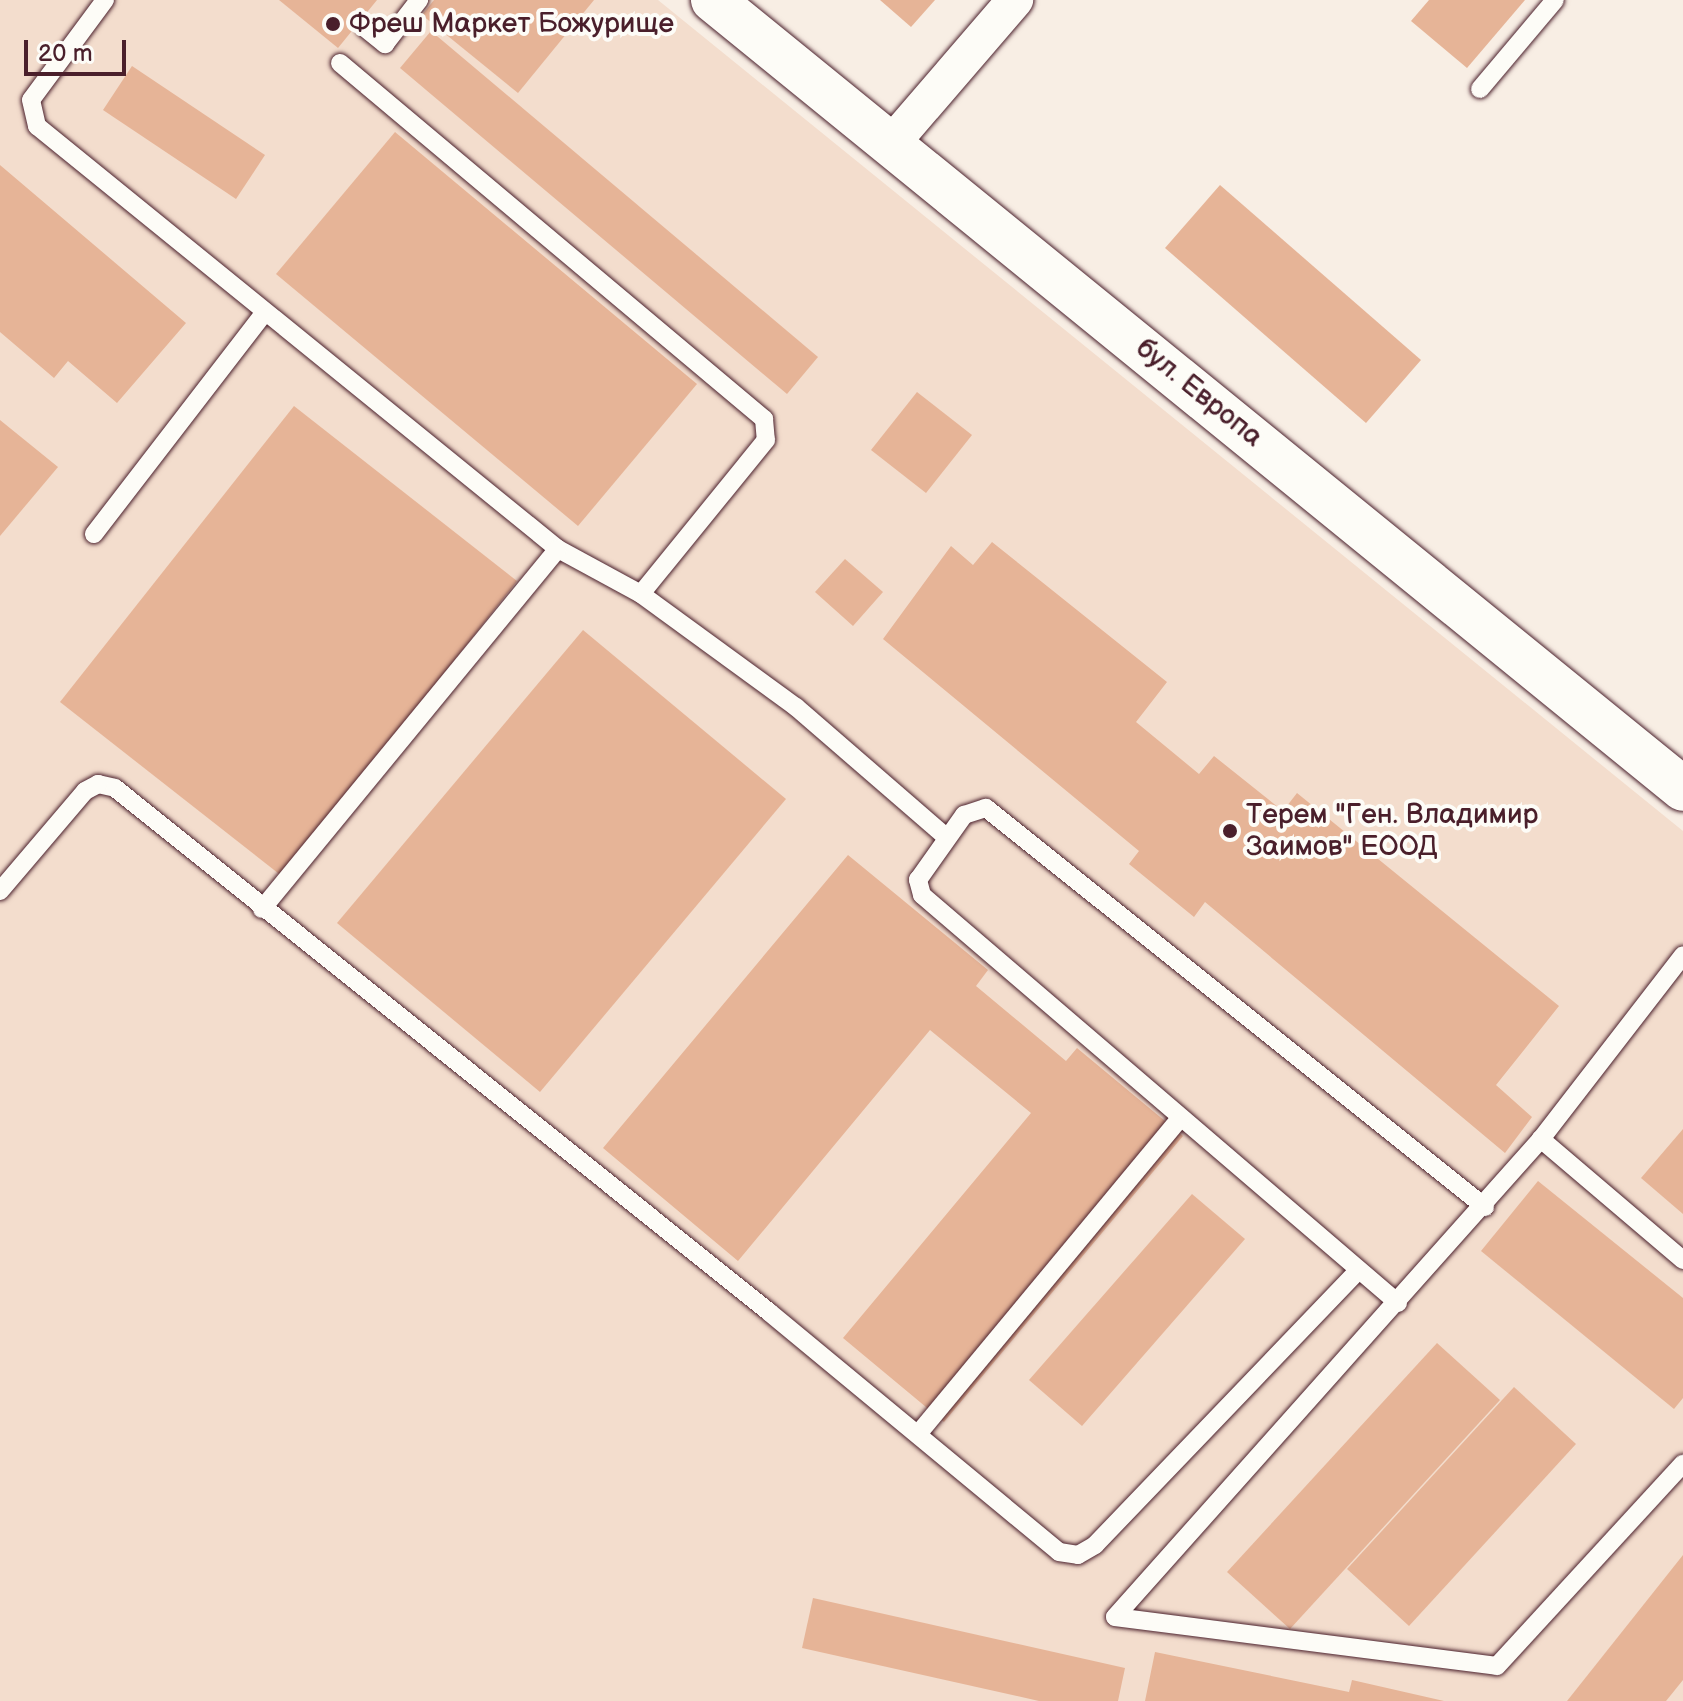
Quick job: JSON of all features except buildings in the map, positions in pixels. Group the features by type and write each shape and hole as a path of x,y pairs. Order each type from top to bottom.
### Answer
{"street":[{"name":"бул. Европа","path":"713,0 1683,789"},
{"path":"892,143 1015,0"}],"lane":[{"path":"105,0 31,100 37,126 558,549 641,594 796,707 946,837"},
{"path":"365,28 385,44 419,0"},
{"path":"1480,89 1555,0"},
{"path":"340,63 764,419 766,440 641,594"},
{"path":"94,534 264,313"},
{"path":"262,909 558,549"},
{"path":"0,891 85,791 98,784 115,788 918,1434 1059,1552 1078,1555 1095,1545 1359,1270"},
{"path":"1398,1303 922,895 918,880 964,815 986,808 1485,1207"},
{"path":"1683,955 1485,1207 1115,1617 1497,1666 1683,1464"},
{"path":"918,1434 1180,1118"},
{"path":"1541,1139 1683,1260"}],"shaded area":[{"path":"0,0 658,0 1683,831 1683,1701 0,1701"}],"place":[{"name":"Фреш Маркет Божурище","path":"333,24"},
{"name":"Терем \"Ген. Владимир Заимов\" ЕООД","path":"1230,831"}]}
